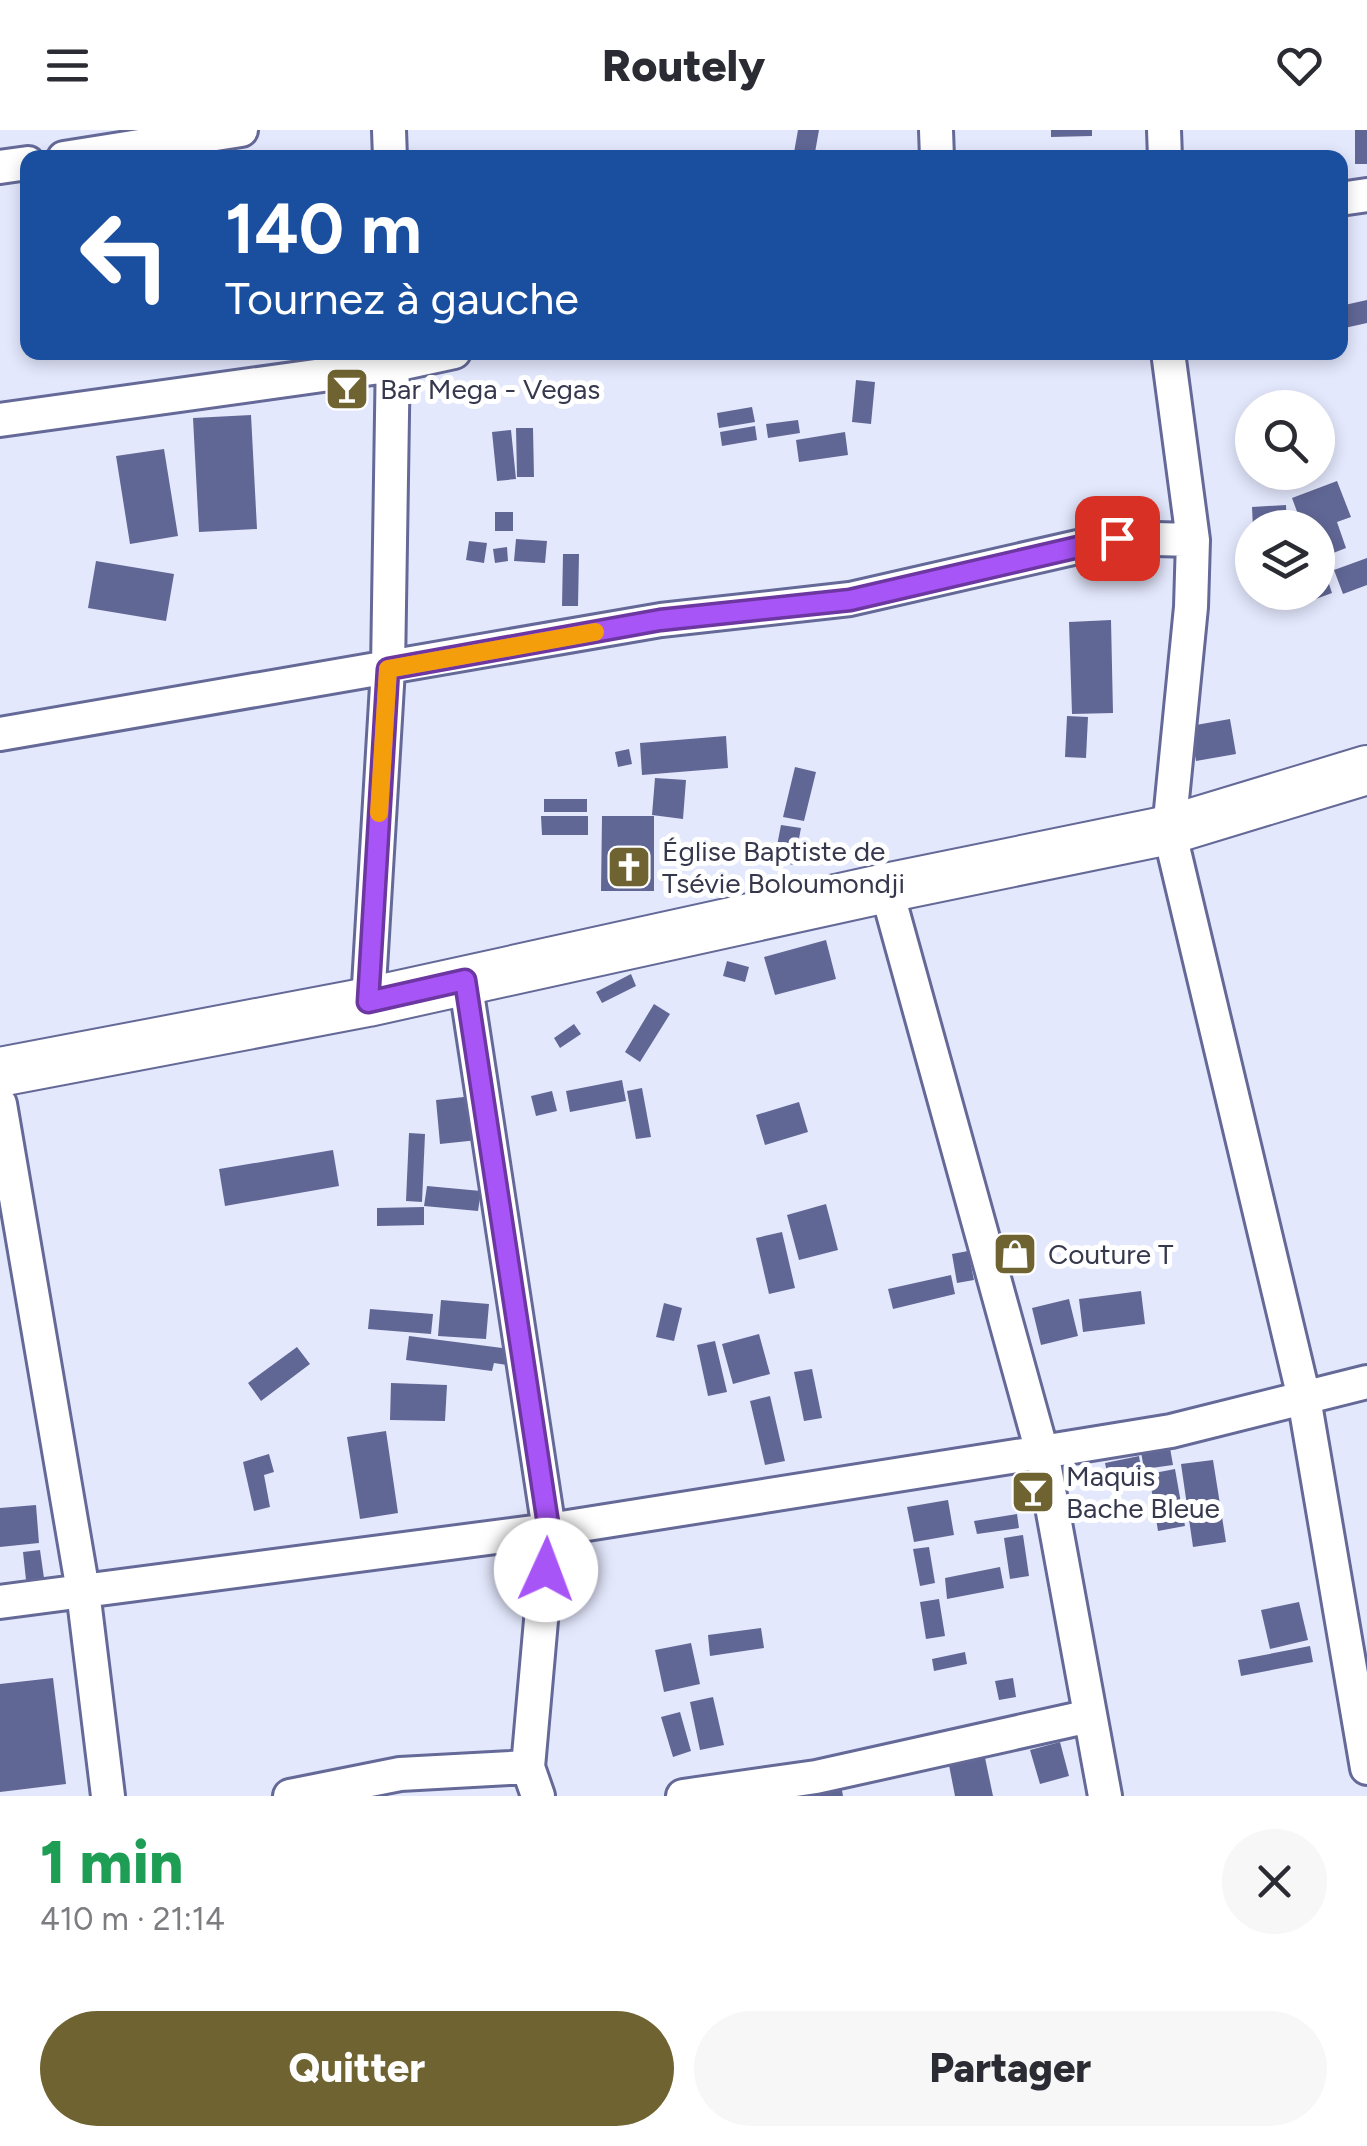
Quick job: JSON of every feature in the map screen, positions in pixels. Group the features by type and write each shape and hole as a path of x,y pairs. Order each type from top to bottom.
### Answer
{"street":[{"path":"115,150 242,130"},
{"path":"0,420 388,360"},
{"path":"368,1002 388,669 394,360"},
{"path":"1169,360 1193,540 1191,607 1169,830 1304,1398 1367,1768"},
{"path":"0,734 660,620 850,600 1117,538 1193,540"},
{"path":"0,1072 368,1002 1169,830 1367,770"},
{"path":"886,888 1042,1452 1105,1796"},
{"path":"290,1796 400,1774 533,1782 549,1530 465,980"},
{"path":"0,1104 83,1591 108,1796"},
{"path":"0,1602 549,1530 1042,1452 1171,1431 1367,1382"},
{"path":"683,1796 816,1777 1090,1716"}],"building":[{"path":"798,130 819,130 815,150 794,150"},
{"path":"1051,130 1092,130 1092,136 1051,137"},
{"path":"1355,130 1367,130 1367,164 1355,164"},
{"path":"1367,300 1367,323 1348,327 1348,304"},
{"path":"856,380 875,382 871,424 852,422"},
{"path":"752,407 755,422 719,428 717,413"},
{"path":"251,415 257,529 199,532 193,418"},
{"path":"798,420 800,433 768,438 766,424"},
{"path":"755,426 757,440 722,446 720,432"},
{"path":"516,428 533,428 534,477 517,477"},
{"path":"511,430 516,479 497,481 492,432"},
{"path":"845,432 848,455 799,462 796,440"},
{"path":"164,449 178,536 130,544 116,456"},
{"path":"1335,482 1351,517 1337,522 1346,548 1335,552 1335,510 1296,510 1292,498 1313,490 1335,490"},
{"path":"1286,505 1286,510 1252,510"},
{"path":"495,512 513,512 513,531 495,531"},
{"path":"516,539 547,541 545,563 514,561"},
{"path":"469,541 487,543 484,563 466,560"},
{"path":"507,547 508,561 495,563 493,549"},
{"path":"563,554 579,554 578,606 562,606"},
{"path":"1367,558 1367,585 1343,594 1335,570"},
{"path":"96,561 174,574 166,621 88,608"},
{"path":"1111,620 1113,713 1072,714 1069,622"},
{"path":"1067,716 1088,717 1086,758 1065,757"},
{"path":"1230,719 1236,754 1196,761 1190,726"},
{"path":"726,736 728,768 642,775 640,743"},
{"path":"629,749 632,764 618,767 615,752"},
{"path":"795,767 816,772 804,821 783,817"},
{"path":"655,778 686,780 683,819 652,815"},
{"path":"544,799 587,799 587,812 544,812"},
{"path":"541,816 588,816 588,835 542,835"},
{"path":"602,816 654,816 654,891 601,891"},
{"path":"781,825 801,828 794,865 774,861"},
{"path":"826,940 836,979 775,995 764,957"},
{"path":"727,961 749,967 745,982 723,976"},
{"path":"631,974 636,986 602,1003 596,992"},
{"path":"654,1004 670,1014 640,1062 625,1052"},
{"path":"574,1024 581,1034 560,1048 554,1038"},
{"path":"622,1080 626,1101 570,1112 566,1091"},
{"path":"642,1088 651,1137 636,1139 627,1091"},
{"path":"552,1091 557,1111 536,1116 531,1096"},
{"path":"473,1096 478,1140 440,1144 436,1100"},
{"path":"799,1102 808,1132 765,1145 756,1115"},
{"path":"409,1133 425,1134 422,1202 406,1201"},
{"path":"333,1150 339,1186 225,1206 219,1169"},
{"path":"427,1186 481,1191 478,1211 424,1206"},
{"path":"826,1204 838,1250 799,1260 787,1215"},
{"path":"424,1207 424,1225 377,1226 377,1208"},
{"path":"782,1232 795,1288 769,1294 756,1238"},
{"path":"968,1251 974,1280 957,1283 952,1254"},
{"path":"951,1275 955,1294 893,1309 888,1289"},
{"path":"1141,1291 1145,1324 1083,1332 1079,1299"},
{"path":"1069,1299 1078,1336 1041,1345 1032,1308"},
{"path":"441,1300 489,1304 486,1339 438,1336"},
{"path":"664,1303 682,1308 674,1341 656,1337"},
{"path":"370,1309 433,1314 431,1334 368,1329"},
{"path":"759,1334 770,1374 733,1384 722,1344"},
{"path":"409,1336 510,1349 507,1365 494,1363 492,1371 406,1360"},
{"path":"715,1341 727,1392 708,1396 697,1345"},
{"path":"297,1347 310,1364 261,1401 248,1383"},
{"path":"812,1369 822,1418 804,1421 794,1372"},
{"path":"391,1383 447,1385 445,1421 390,1420"},
{"path":"770,1396 785,1461 765,1465 750,1401"},
{"path":"386,1431 398,1513 360,1519 347,1437"},
{"path":"1170,1448 1173,1465 1144,1469 1141,1452"},
{"path":"269,1454 274,1472 264,1475 270,1507 254,1511 243,1462"},
{"path":"1139,1456 1143,1480 1110,1487 1105,1463"},
{"path":"1213,1460 1226,1542 1193,1547 1181,1464"},
{"path":"1175,1469 1185,1526 1158,1531 1149,1474"},
{"path":"1024,1478 1031,1509 1020,1511 1013,1480"},
{"path":"948,1500 954,1535 914,1542 907,1507"},
{"path":"36,1505 39,1543 0,1547 0,1508"},
{"path":"1017,1514 1019,1528 977,1534 974,1521"},
{"path":"1023,1535 1029,1576 1010,1579 1004,1538"},
{"path":"929,1547 935,1583 920,1586 913,1549"},
{"path":"40,1550 44,1578 26,1580 23,1552"},
{"path":"1000,1567 1004,1588 947,1599 945,1578"},
{"path":"939,1599 945,1636 926,1639 920,1602"},
{"path":"1299,1602 1308,1640 1270,1649 1261,1610"},
{"path":"761,1628 764,1648 710,1656 708,1635"},
{"path":"691,1643 700,1684 664,1692 655,1650"},
{"path":"1310,1646 1313,1662 1241,1676 1238,1660"},
{"path":"965,1652 967,1664 934,1671 932,1659"},
{"path":"53,1678 66,1784 0,1792 0,1684"},
{"path":"1013,1678 1016,1697 999,1700 995,1681"},
{"path":"713,1697 724,1745 700,1750 690,1702"},
{"path":"680,1712 691,1751 673,1757 661,1717"},
{"path":"1060,1742 1069,1776 1040,1784 1030,1750"},
{"path":"984,1753 993,1796 955,1796 948,1760"},
{"path":"841,1785 843,1796 803,1793"}],"slow traffic":[{"path":"379,813 388,669 595,632"}],"place":[{"name":"Bar Mega - Vegas","path":"347,389"},
{"name":"Église Baptiste de Tsévie Boloumondji","path":"629,867"},
{"name":"Couture T","path":"1015,1254"},
{"name":"Maquis Bache Bleue","path":"1033,1492"}],"route":[{"path":"546,1570 549,1530 465,980 368,1002 388,669 660,620 850,600 1117,538"}]}
